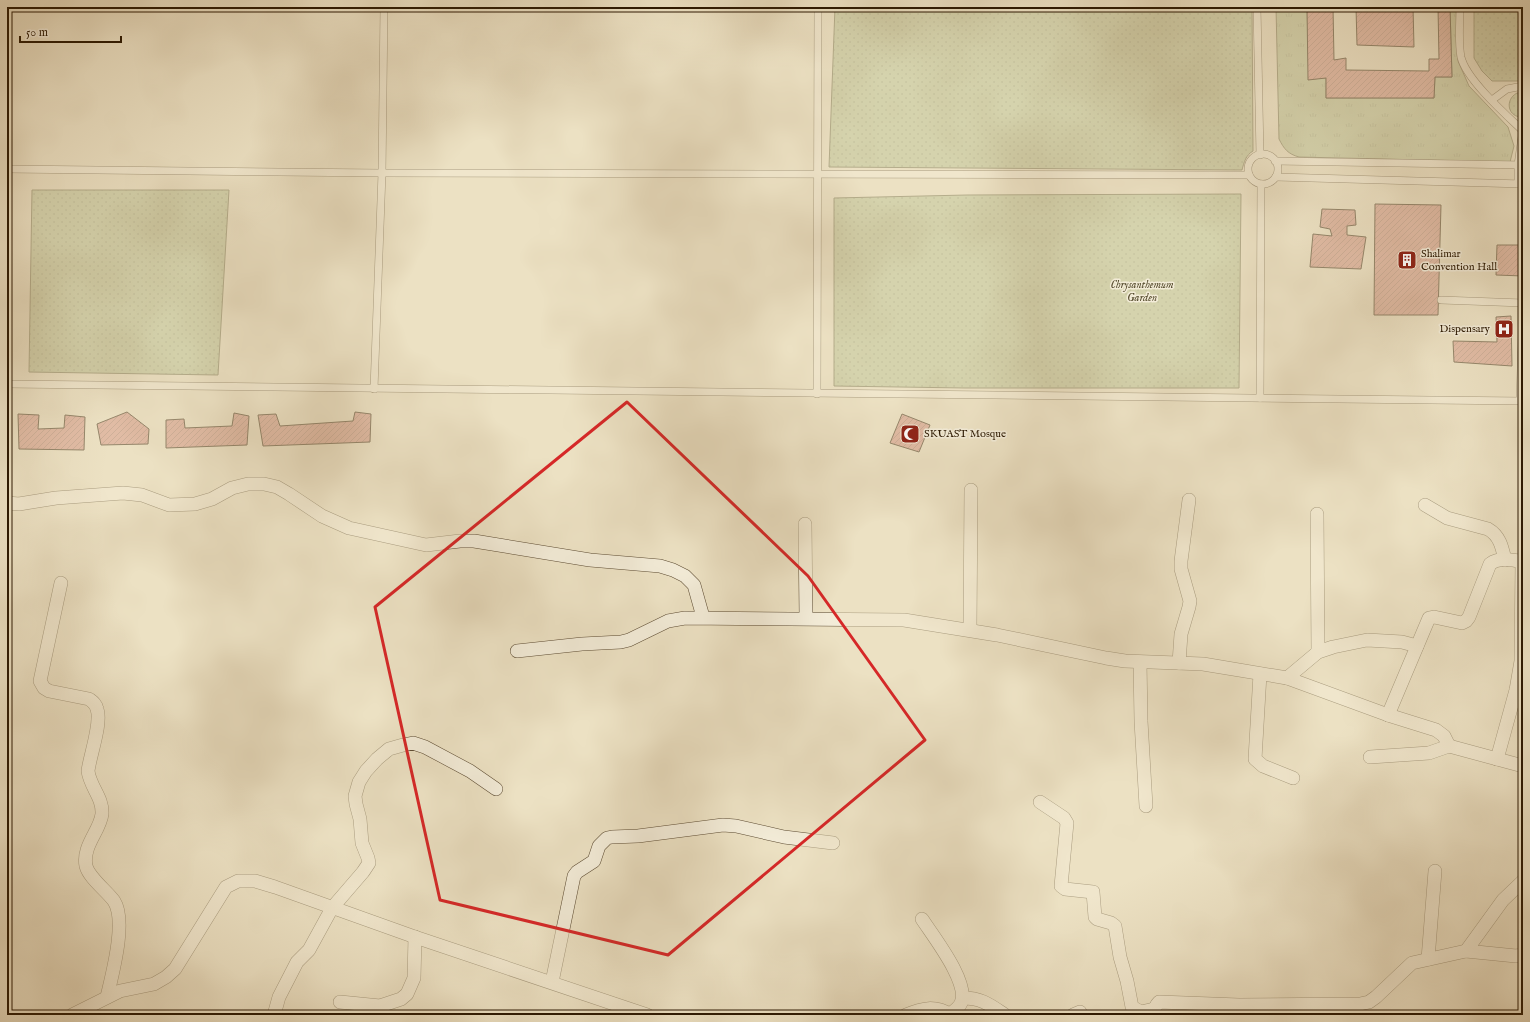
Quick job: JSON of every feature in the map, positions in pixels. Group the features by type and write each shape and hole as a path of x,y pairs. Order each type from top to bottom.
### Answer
{"street":[{"path":"7,503 19,504 56,498 123,493 142,495 170,506 195,504 212,499 232,488 248,484 264,484 277,487 331,521 349,528 396,539 426,545 474,541 590,560 660,566 685,576 694,585 703,617"},
{"path":"970,630 971,490"},
{"path":"1179,662 1182,634 1190,601 1181,569 1189,500"},
{"path":"1426,505 1447,518 1488,529 1493,532 1500,542 1505,560"},
{"path":"1317,514 1318,652"},
{"path":"806,524 806,618"},
{"path":"1388,715 1429,618 1434,617 1462,623 1468,620 1490,564 1505,560 1522,562 1521,661 1516,690 1497,760"},
{"path":"61,583 40,682 48,691 89,699 94,703 97,709 98,720 88,771 89,778 101,802 102,814 99,824 89,844 86,863 90,874 110,896 118,909 120,924 116,956 107,997"},
{"path":"517,650 621,642 629,640 668,620 685,618 904,620 970,630 1106,658 1140,662 1179,662 1203,664 1287,678 1440,733 1449,746"},
{"path":"1287,678 1318,652 1333,647 1367,640 1402,642 1417,646"},
{"path":"1140,662 1141,722 1146,806"},
{"path":"1260,674 1255,759 1263,766 1293,778"},
{"path":"274,1015 279,997 297,962 309,950 332,908 369,863 361,839 360,819 356,804 356,789 366,771 377,759 389,749 403,744 413,743 425,747 470,771 496,789"},
{"path":"1370,757 1429,753 1449,746 1523,766"},
{"path":"1040,802 1064,818 1067,823 1062,887 1065,889 1093,892 1095,917 1115,926 1117,930 1120,957 1128,981 1132,1007 1141,1012 1154,1012 1159,1002 1166,1001 1196,1004 1239,1005 1360,1004 1368,1002 1376,997 1408,965 1417,961 1466,951 1516,956 1523,955"},
{"path":"552,982 574,876 577,872 594,861 599,846 607,838 612,836 638,836 723,825 736,826 784,837 833,843"},
{"path":"1428,959 1435,871"},
{"path":"72,1015 120,991 154,984 166,977 175,969 226,887 238,881 255,882 275,887 332,908 646,1015"},
{"path":"1466,951 1503,900 1523,881"},
{"path":"906,1015 920,1009 930,1008 939,1009 951,1015 958,1008 963,998 961,984 946,954 922,919"},
{"path":"340,1002 380,1006 401,999 407,994 414,978 415,936"},
{"path":"963,998 979,1000 987,1003 1005,1015"}],"lane":[{"path":"374,389 382,173 384,7"},
{"path":"817,394 818,7"},
{"path":"1257,7 1260,155"},
{"path":"1276,177 1520,184 1522,130 1492,100 1472,77 1461,58 1460,7"},
{"path":"1492,100 1507,89 1523,86"},
{"path":"1260,155 1267,155 1275,161 1278,170 1276,177 1271,182 1261,184 1252,180 1249,175 1248,166 1250,162 1253,158 1260,155"},
{"path":"1275,161 1520,165"},
{"path":"7,169 382,173 1249,175"},
{"path":"1260,398 1261,184"},
{"path":"7,384 1521,401 1523,303 1441,300"}],"highlighted area":[{"path":"627,402 808,576 925,740 668,955 440,900 375,607"}],"green space":[{"path":"835,7 1252,7 1253,151 1247,157 1242,170 829,167"},
{"path":"1276,7 1307,7 1309,79 1326,78 1326,98 1434,98 1435,77 1452,77 1450,7 1456,7 1458,61 1469,86 1508,127 1514,146 1510,162 1299,157 1289,153 1279,139"},
{"path":"1474,7 1523,7 1523,81 1492,81 1482,71 1474,58"},
{"path":"1517,93 1523,93 1523,117 1514,115 1511,112 1509,104 1510,100"},
{"path":"32,190 229,190 218,375 29,372"},
{"name":"Chrysanthemum Garden","path":"1241,194 1239,388 965,388 834,386 834,198 967,195"}],"building":[{"path":"1307,7 1333,7 1334,60 1346,58 1346,70 1429,71 1429,59 1439,59 1438,7 1450,7 1452,77 1435,77 1434,98 1326,98 1326,78 1308,80"},
{"path":"1356,7 1413,7 1414,47 1357,45"},
{"name":"Shalimar Convention Hall","path":"1375,204 1441,205 1438,315 1374,315"},
{"path":"1322,209 1355,210 1356,225 1347,226 1347,235 1366,237 1361,269 1310,267 1313,234 1332,236 1330,229 1320,227"},
{"path":"1497,245 1523,245 1523,276 1496,275"},
{"name":"Dispensary","path":"1511,316 1512,366 1454,362 1453,341 1497,342 1496,317"},
{"path":"127,412 149,429 148,444 101,445 97,424"},
{"path":"355,412 371,414 370,442 263,446 258,415 276,414 280,426 353,421"},
{"path":"234,413 249,416 247,445 166,448 166,420 184,419 185,428 232,426"},
{"path":"18,414 39,415 38,429 64,428 65,415 85,417 84,450 19,449"},
{"name":"SKUAST Mosque","path":"902,414 930,425 919,452 890,443"}],"place":[{"name":"Shalimar Convention Hall","path":"1407,260"},
{"name":"Dispensary","path":"1504,329"},
{"name":"SKUAST Mosque","path":"910,434"}]}
